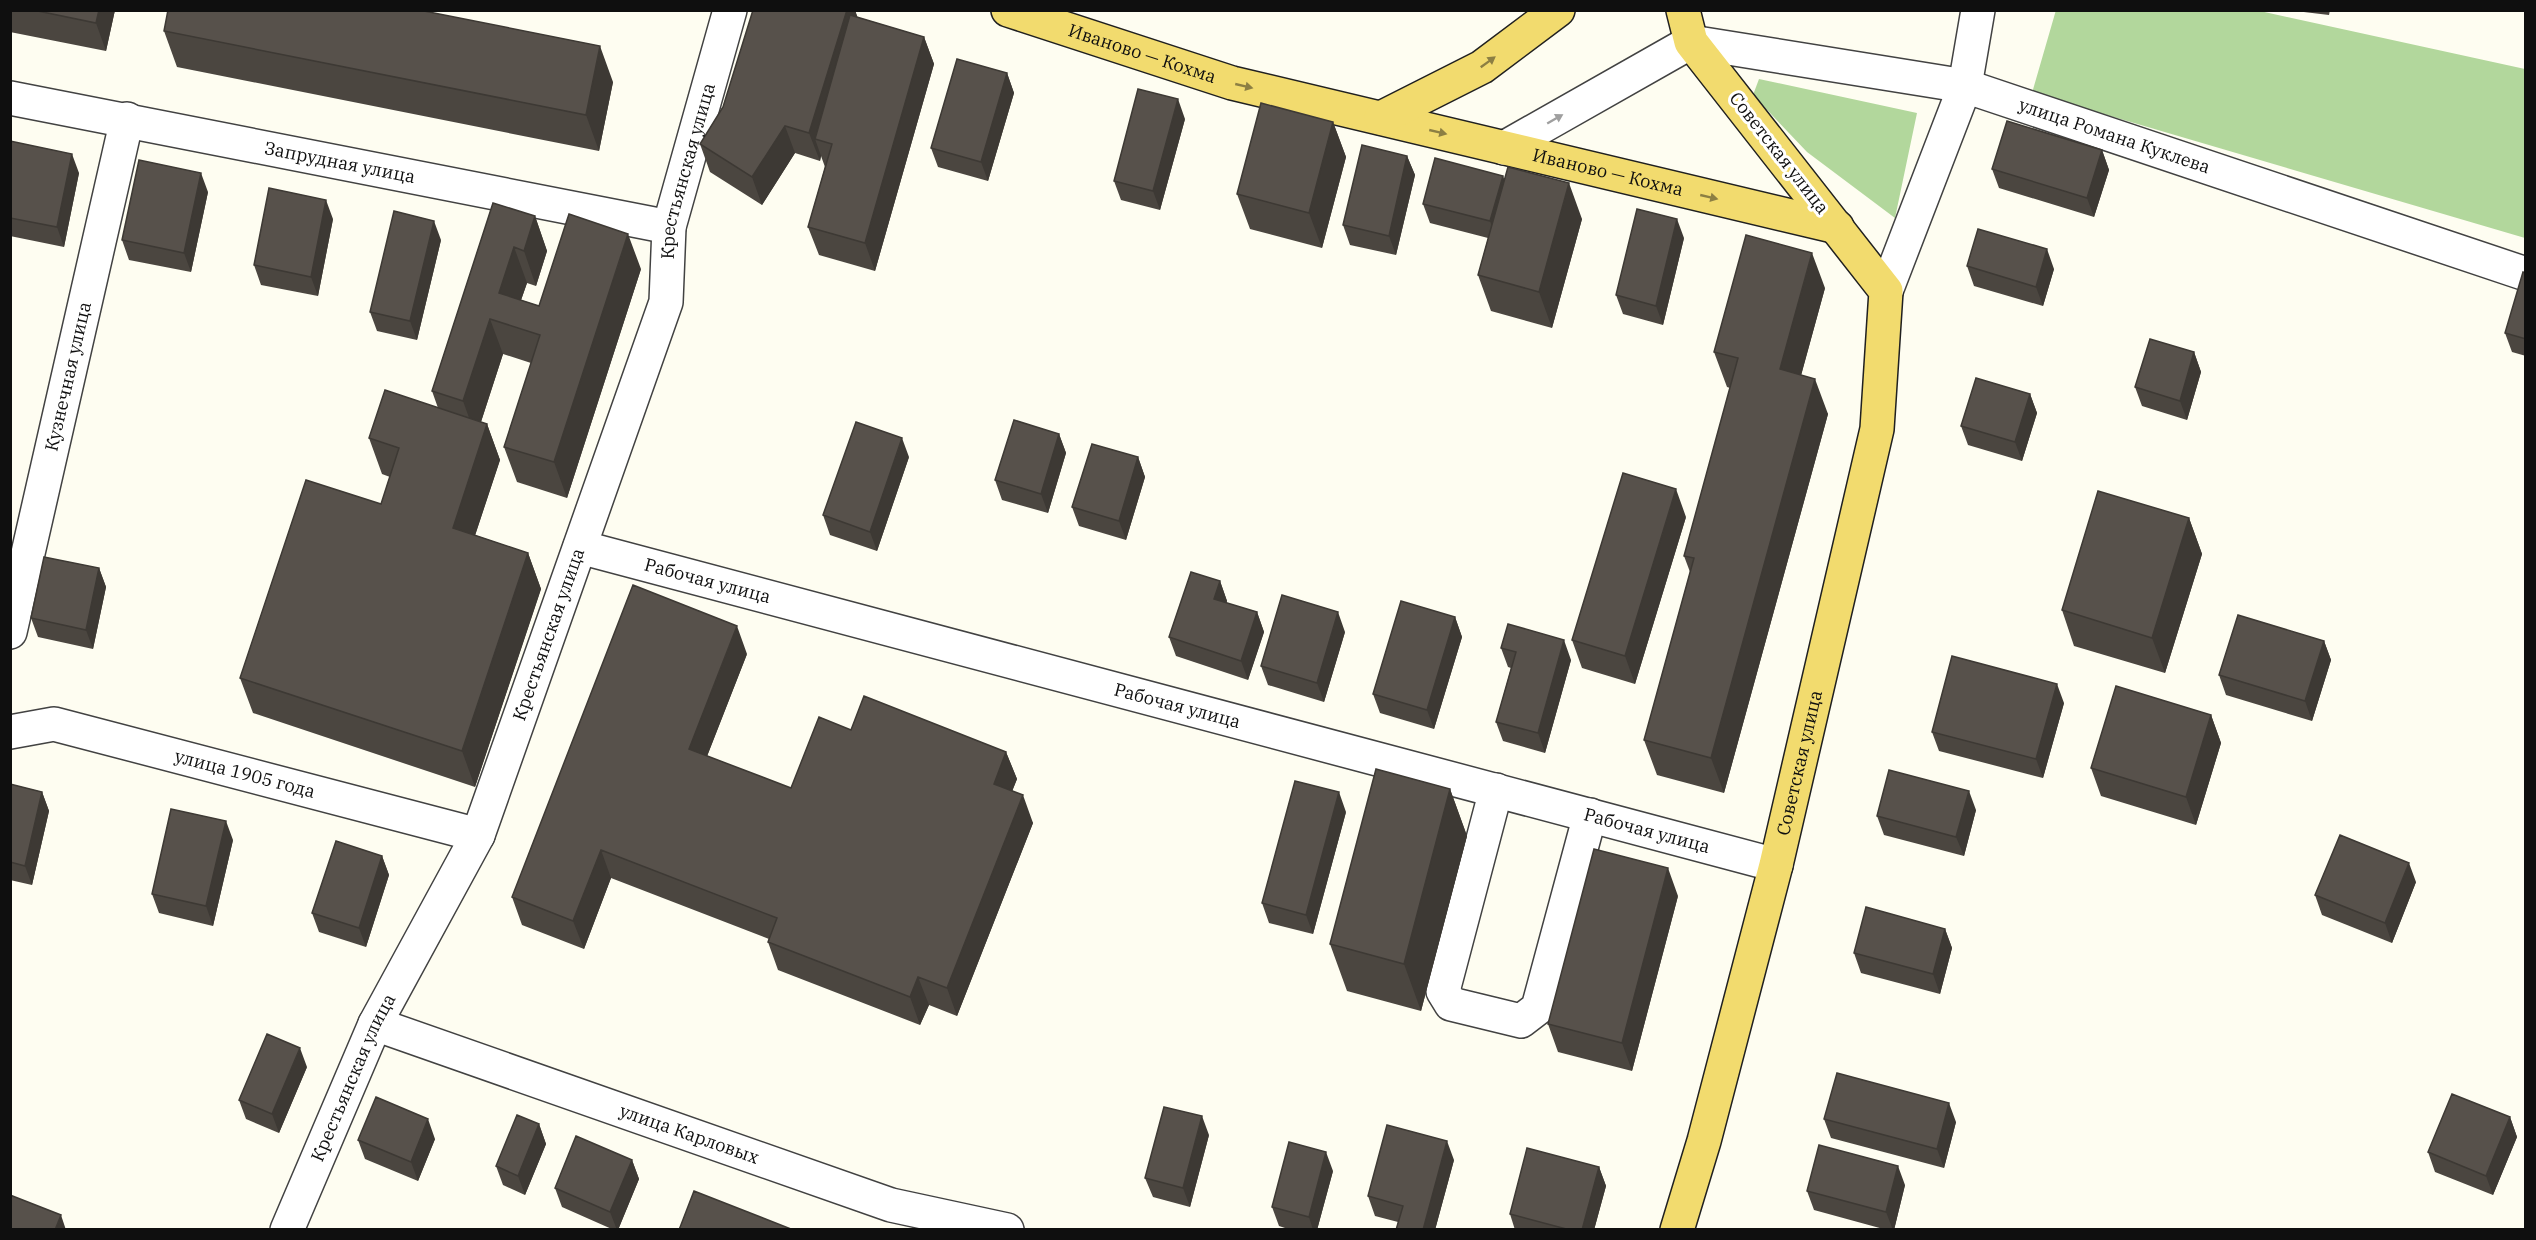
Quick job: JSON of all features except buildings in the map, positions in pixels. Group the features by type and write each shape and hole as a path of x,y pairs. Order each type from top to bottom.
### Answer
{"main road":[{"name":"Иваново — Кохма","path":"1008,10 1232,83 1837,227"},
{"path":"1381,118 1482,67 1558,10"},
{"name":"Советская улица","path":"1677,1230 1704,1141 1776,865 1878,429 1886,291 1690,42 1683,10"}],"street":[{"name":"Крестьянская улица","path":"287,1230 375,1024 478,835 666,302 669,227 729,10"},
{"name":"Советская улица","path":"1886,291 1965,86 1978,10"},
{"name":"улица Романа Куклева","path":"1690,42 1965,86 2526,274"},
{"path":"1504,148 1690,42"},
{"name":"Запрудная улица","path":"10,98 127,119 669,227"},
{"name":"Кузнечная улица","path":"10,632 127,119"},
{"name":"Рабочая улица","path":"580,547 1776,865"},
{"name":"улица 1905 года","path":"10,732 54,724 478,835"},
{"path":"1496,790 1443,991 1451,1004 1521,1021 1538,1008 1590,815"},
{"name":"улица Карловых","path":"375,1024 891,1205 1007,1230"}],"green space":[{"path":"2056,10 2260,11 2525,69 2525,238 2032,93"},
{"path":"1759,79 1917,113 1895,218 1807,152 1753,95"}]}
